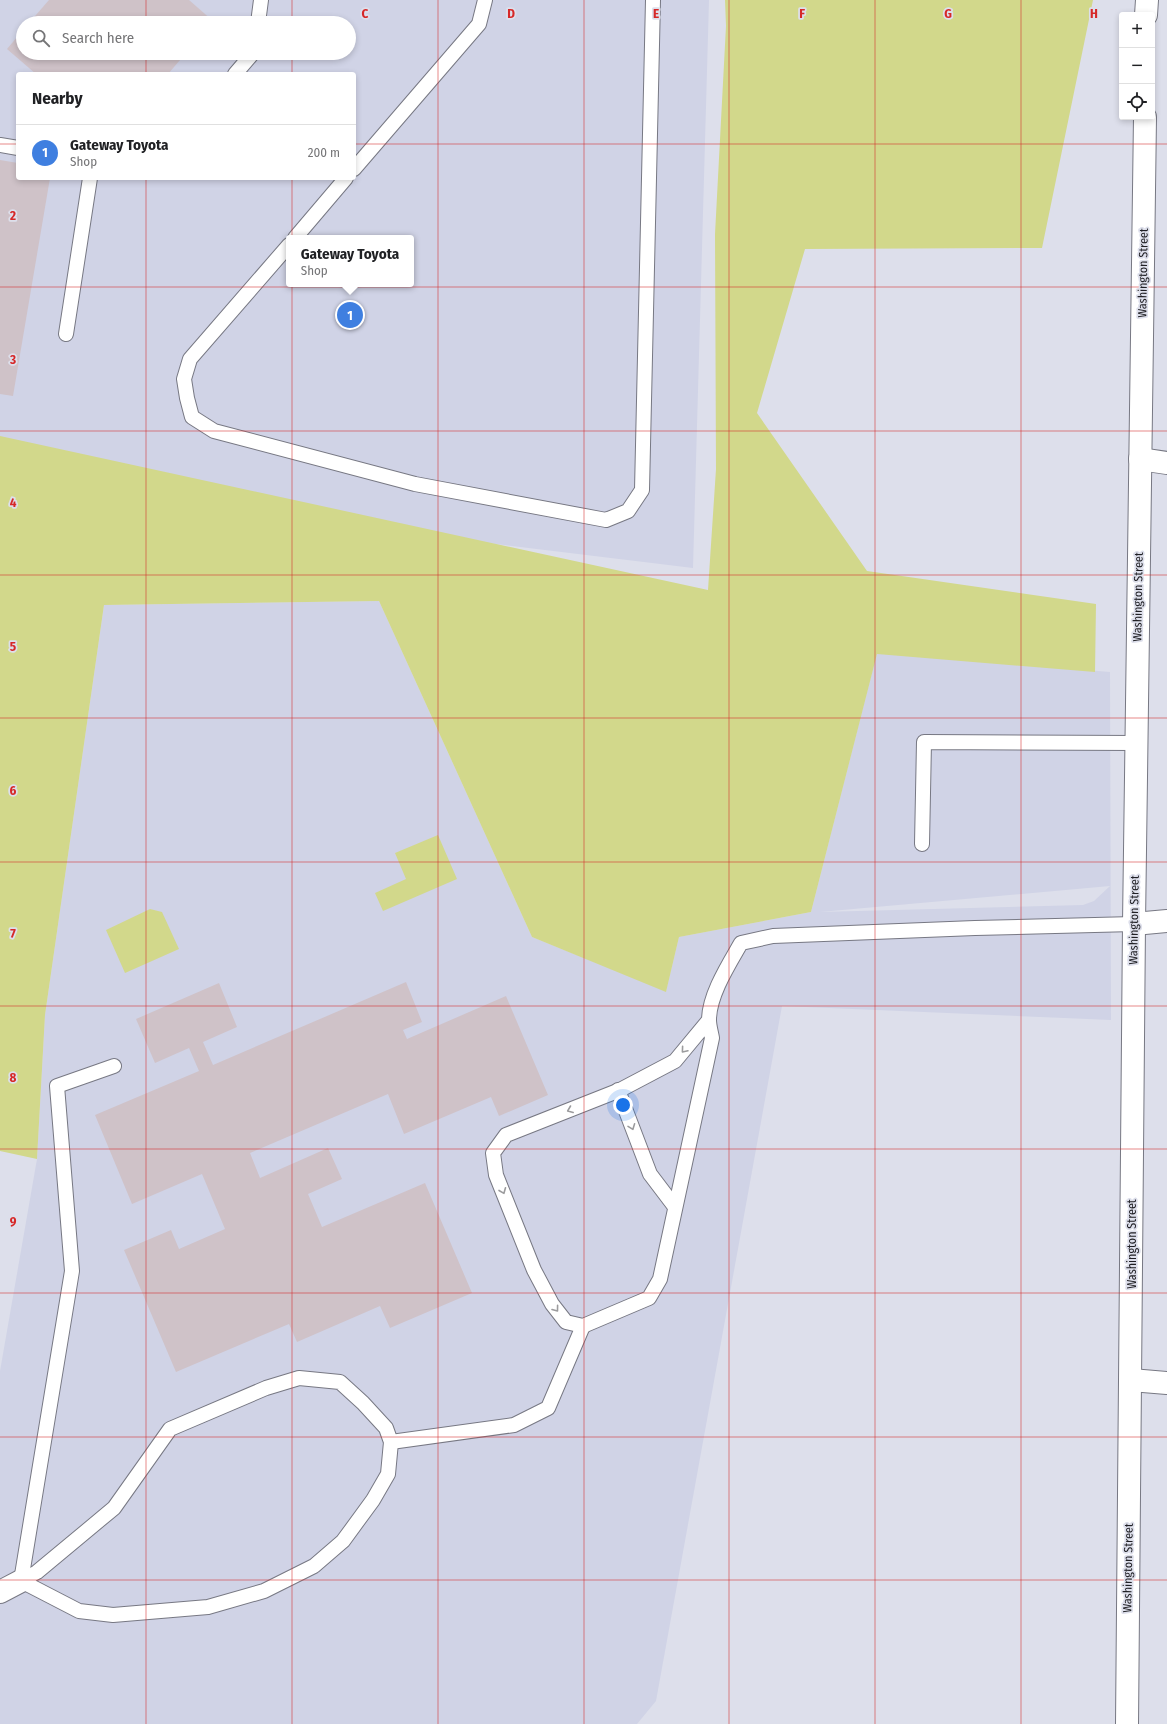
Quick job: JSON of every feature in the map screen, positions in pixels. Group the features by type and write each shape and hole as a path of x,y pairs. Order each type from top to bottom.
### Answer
{"main road":[{"path":"1146,12 1147,0"},
{"name":"Washington Street","path":"1127,1724 1136,744 1145,120"},
{"path":"1140,459 1167,463"},
{"path":"1134,924 1167,921"},
{"path":"1131,1380 1167,1383"},
{"path":"0,1592 21,1581"}],"lane":[{"path":"259,16 261,0"},
{"path":"356,167 479,24 485,0"},
{"path":"286,248 190,360 184,379 192,417 214,431 415,484 606,520 628,511 642,490 653,0"},
{"path":"237,72 247,60"},
{"path":"0,145 16,148"},
{"path":"66,334 90,180"},
{"path":"298,235 344,180"},
{"path":"922,844 924,742 1136,744"},
{"path":"709,1020 674,1061 618,1090 506,1135 493,1153 496,1175 534,1270 552,1304 566,1322 583,1326 649,1298 660,1279 712,1038 709,1020 713,1001 725,971 740,943 774,936 936,929 1134,924"},
{"path":"21,1581 72,1271 57,1086 114,1066"},
{"path":"618,1090 650,1174 675,1207"},
{"path":"391,1442 514,1426 548,1408 583,1326"},
{"path":"299,1378 340,1382 363,1403 386,1428 391,1442 388,1474 373,1500 343,1541 314,1566 264,1591 208,1607 113,1615 79,1611 21,1581 37,1572 114,1508 170,1429 266,1388 299,1378"}],"shaded area":[{"path":"0,0 709,0 693,568 332,524 0,452"},
{"path":"379,601 532,937 666,991 679,937 811,912 877,653 1110,672 1111,1020 782,1006 656,1701 637,1724 0,1724 0,1371 37,1159 45,1015 104,605","holes":["1110,886 1094,901 1083,905 820,912"]}],"green space":[{"path":"725,0 1093,0 1042,248 805,249 757,413 867,571 1096,604 1095,672 877,654 811,912 679,937 666,992 532,937 379,601 104,605 45,1015 37,1159 0,1151 0,436 708,590 716,469 715,234 726,26"},
{"path":"438,835 457,879 383,911 375,893 406,879 395,853"},
{"path":"150,909 162,912 179,949 125,973 106,930"}],"building":[{"path":"49,0 189,0 207,16 35,16"},
{"path":"16,38 16,57 7,49"},
{"path":"20,60 180,60 170,72 34,72"},
{"path":"0,160 16,163 16,180 50,180 13,396 0,394"},
{"path":"406,982 422,1022 403,1030 407,1039 506,996 548,1095 499,1116 491,1097 404,1134 388,1094 250,1153 260,1178 328,1148 342,1179 308,1194 322,1227 425,1183 472,1293 390,1328 380,1306 297,1342 289,1324 176,1372 124,1250 171,1230 179,1249 225,1229 202,1174 132,1204 95,1115 199,1071 189,1048 155,1063 136,1019 219,983 237,1027 203,1042 213,1065"}],"place":[{"name":"Gateway Toyota","path":"350,315"}]}
